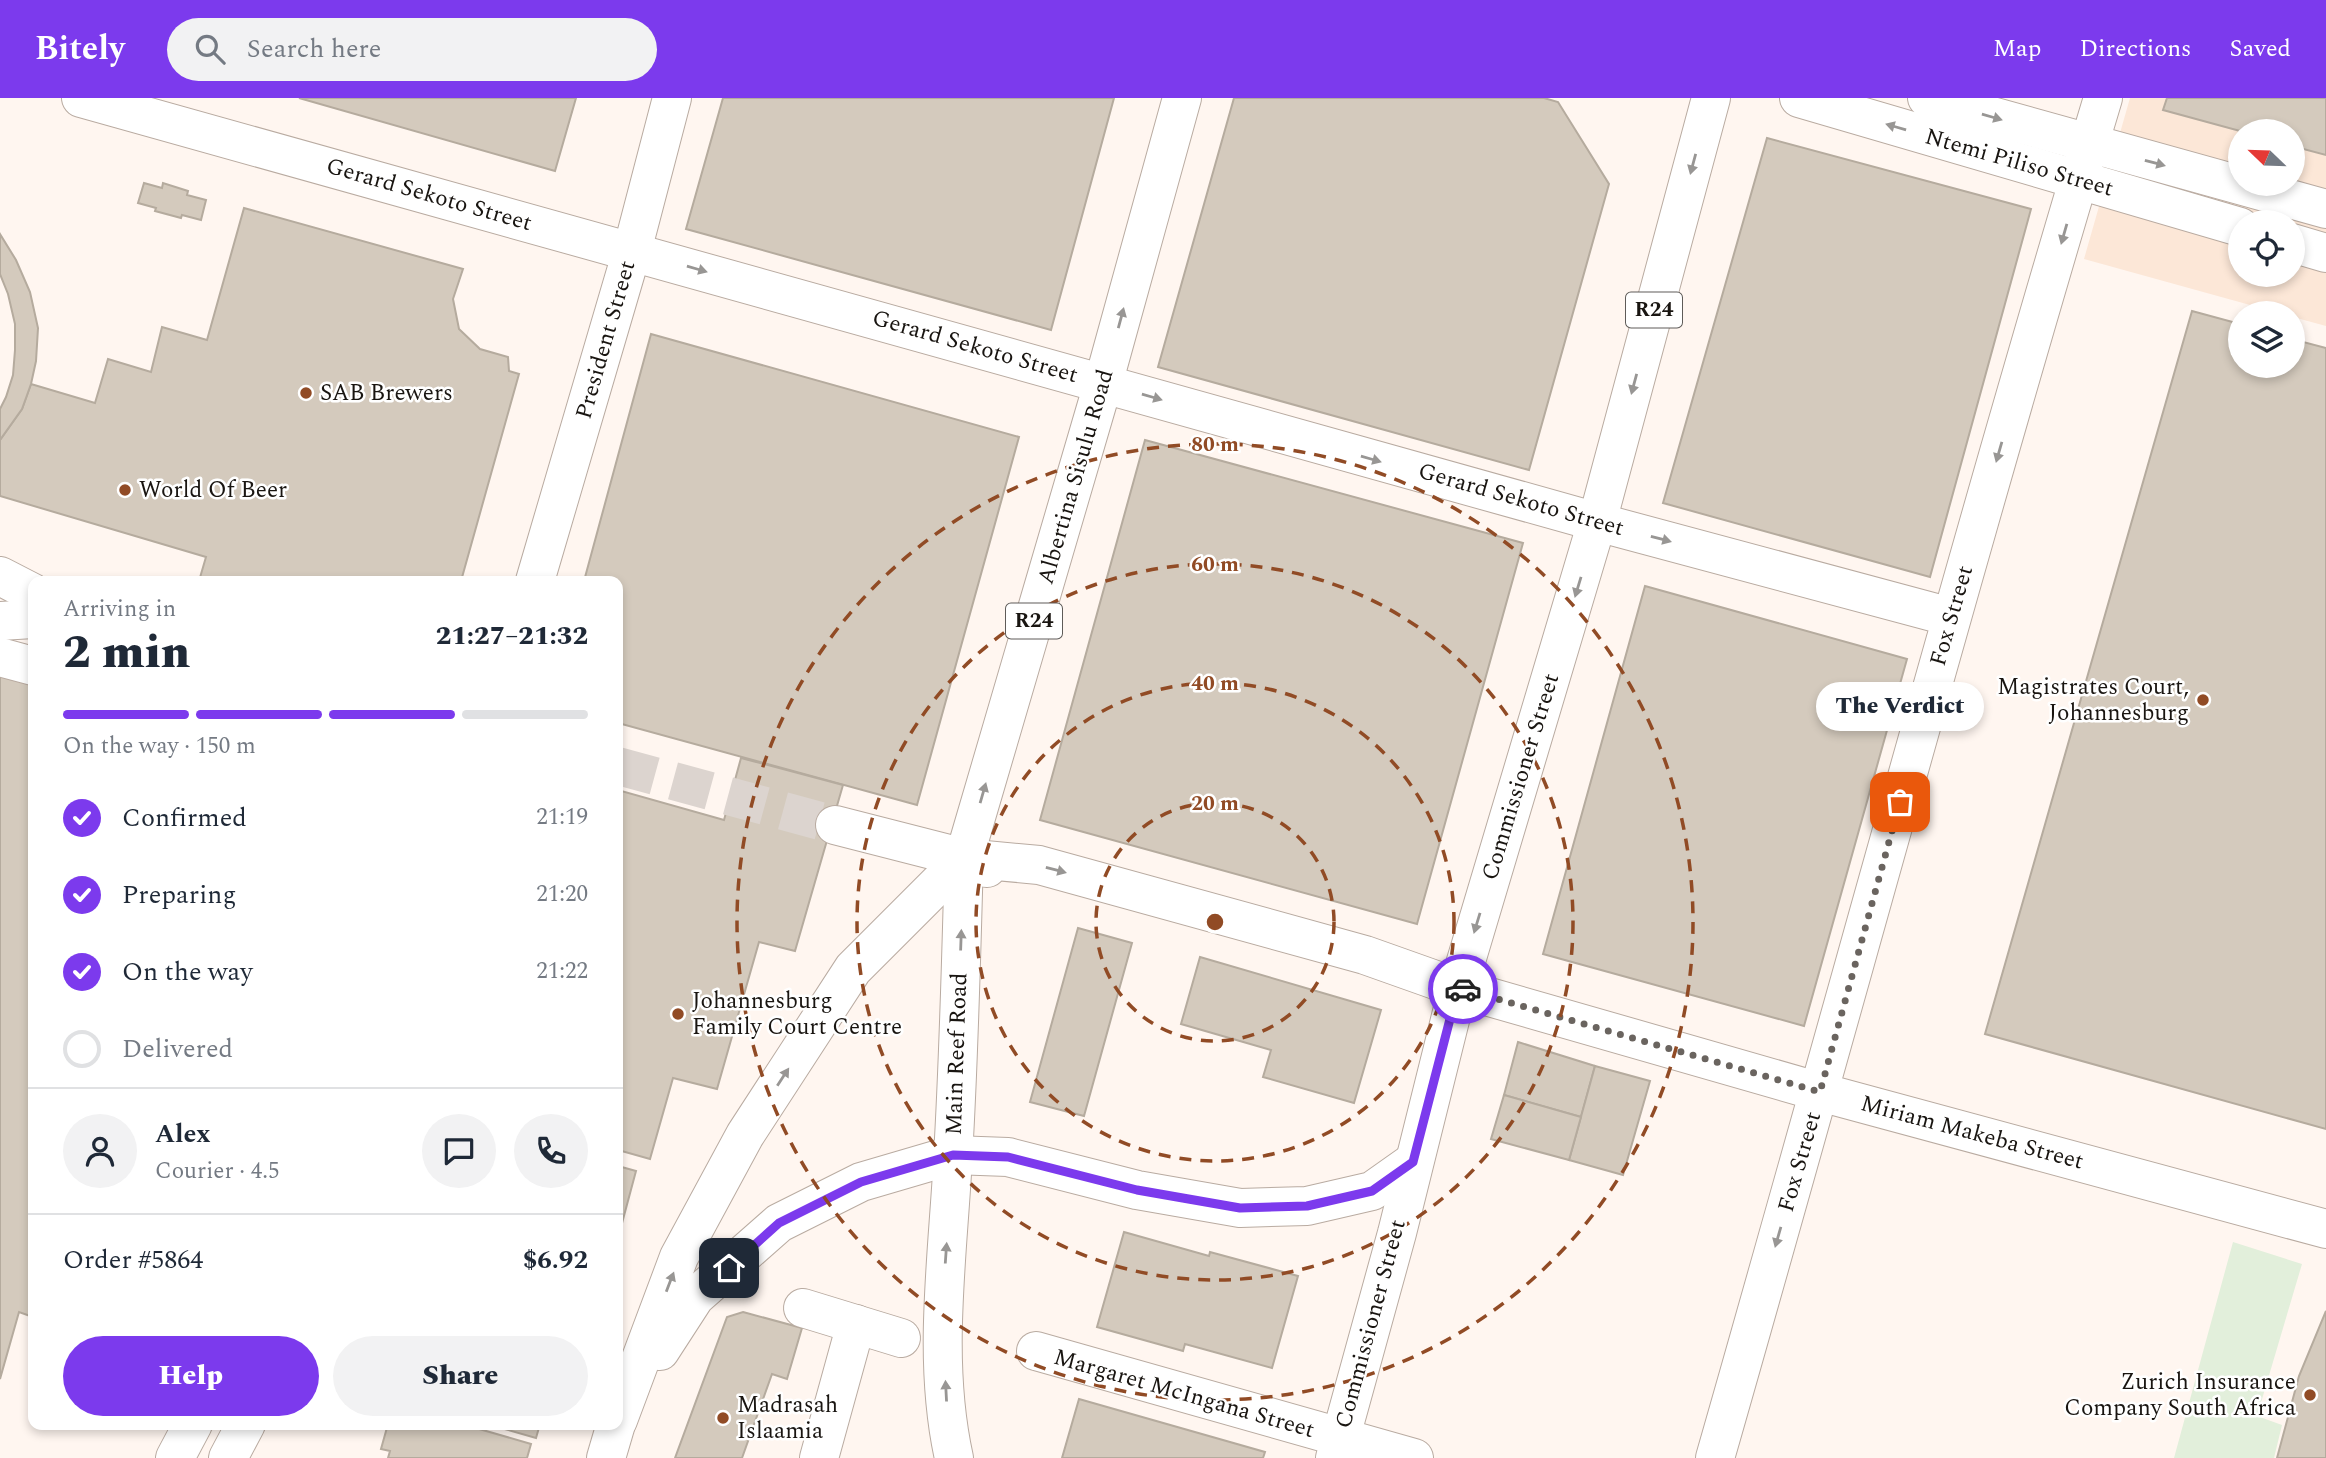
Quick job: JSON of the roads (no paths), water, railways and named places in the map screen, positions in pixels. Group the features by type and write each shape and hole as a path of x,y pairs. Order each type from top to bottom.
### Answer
{"street":[{"name":"Gerard Sekoto Street","path":"81,98 1597,522 1951,617"},
{"name":"President Street","path":"536,576 632,251 672,98"},
{"name":"Albertina Sisulu Road","path":"623,1407 679,1258 746,1135 853,969 964,858 1103,384 1182,98"},
{"name":"Commissioner Street","path":"1337,1448 1397,1233 1458,988 1597,522 1711,98"},
{"name":"Ntemi Piliso Street","path":"1799,98 2084,163 2326,209"},
{"name":"Ntemi Piliso Street","path":"1927,98 2228,222"},
{"name":"Fox Street","path":"1715,1458 1820,1092 1951,617 2103,98"},
{"path":"2305,247 2326,253"},
{"path":"0,576 28,590"},
{"path":"0,621 28,619"},
{"path":"0,657 28,665"},
{"name":"Miriam Makeba Street","path":"835,825 964,858 1039,865 1365,955 1458,988 1820,1092 2326,1229"},
{"name":"Main Reef Road","path":"954,1458 948,1432 942,1321 953,1155 964,858"},
{"name":"R24","path":"623,1412 695,1297 779,1223 861,1182 953,1155 1008,1157 1137,1190 1240,1208 1307,1206 1372,1191 1413,1162"},
{"path":"803,1308 901,1338"},
{"path":"819,1458 856,1324"},
{"name":"Margaret McIngana Street","path":"1036,1351 1337,1448 1414,1458"},
{"path":"175,1458 190,1430"},
{"path":"228,1458 243,1430"},
{"name":"Albertina Sisulu Road","path":"606,1458 615,1430"}],"tunnel":[{"path":"623,767 835,825"}],"place":[{"name":"SAB Brewers","path":"306,393"},
{"name":"World Of Beer","path":"125,490"},
{"name":"Magistrates Court, Johannesburg","path":"2203,700"},
{"name":"The Verdict","path":"1900,802"},
{"name":"Johannesburg Family Court Centre","path":"678,1014"},
{"name":"Zurich Insurance Company South Africa","path":"2310,1395"},
{"name":"Madrasah Islaamia","path":"723,1418"}]}
